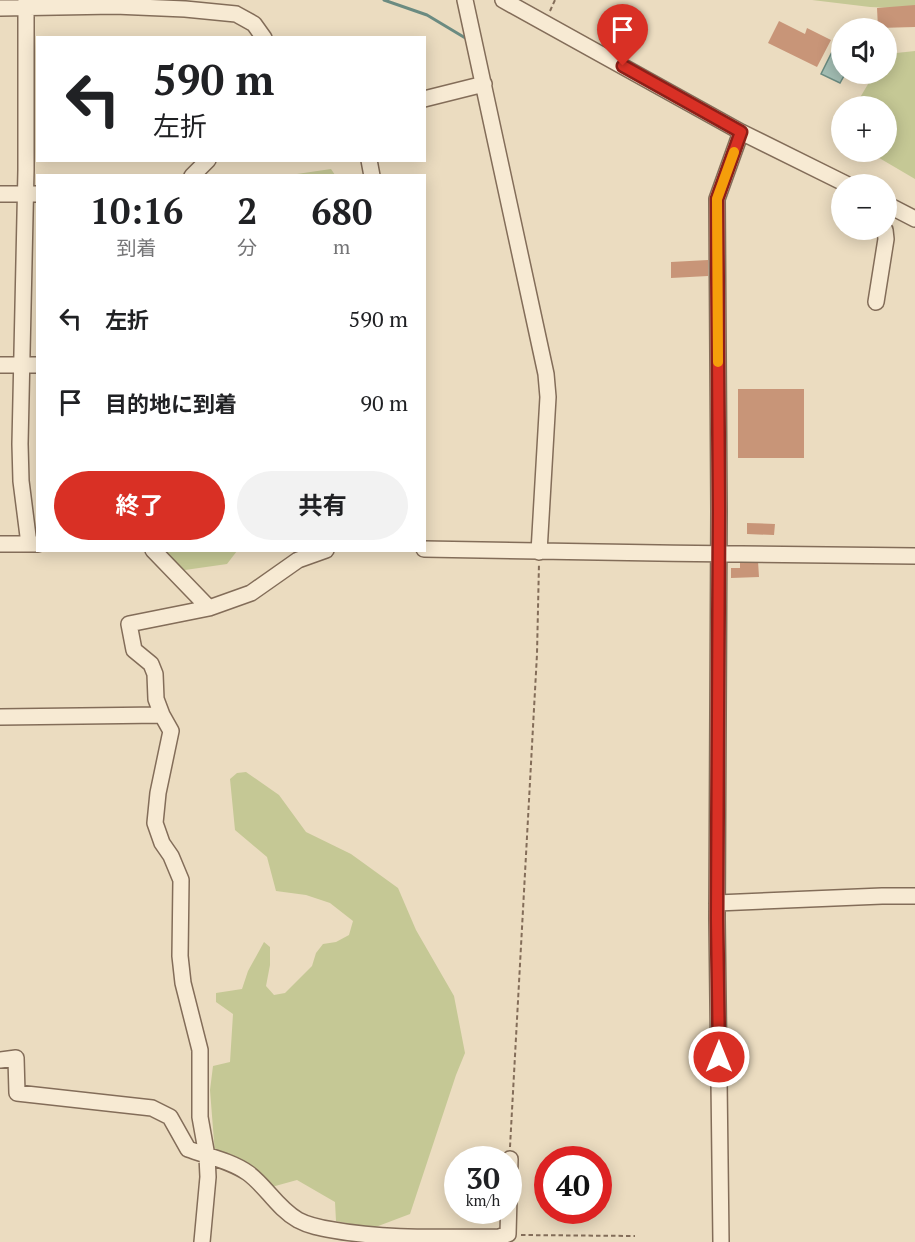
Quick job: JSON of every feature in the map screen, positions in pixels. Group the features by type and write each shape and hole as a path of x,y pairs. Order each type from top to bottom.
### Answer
{"street":[{"path":"465,0 546,374 548,397 539,552"},
{"path":"503,0 741,132 831,177"},
{"path":"0,544 33,544 21,481 21,365 31,194 26,4"},
{"path":"0,8 26,4 115,6 155,4 236,14 254,24 263,36"},
{"path":"426,98 484,84"},
{"path":"720,1242 717,903 717,199 741,132"},
{"path":"194,174 206,162"},
{"path":"0,194 31,194"},
{"path":"897,211 915,219"},
{"path":"876,302 886,240"},
{"path":"0,365 36,365"},
{"path":"426,549 915,556"},
{"path":"155,552 209,608"},
{"path":"202,1242 208,1178 207,1156 200,1117 200,1050 183,983 180,956 181,880 171,856 162,843 155,823 158,793 171,731 156,699 155,674 151,664 134,650 129,624 209,608 251,593 282,569 320,552"},
{"path":"0,717 162,715"},
{"path":"717,903 915,896"},
{"path":"0,1060 16,1058 17,1093 152,1108 170,1117 188,1149 249,1173 283,1209 299,1221 312,1226 350,1233 417,1239 499,1237 508,1234 508,1224"}],"path":[{"path":"511,1146 537,654 539,552"},
{"path":"508,1234 635,1236"}],"green space":[{"path":"812,0 915,0 915,9 870,7"},
{"path":"915,51 915,179 886,162 897,162 897,96 861,96 868,84 897,84 897,53"},
{"path":"331,169 334,174 297,174"},
{"path":"150,552 236,552 227,564 178,571"},
{"path":"246,772 279,795 306,832 351,854 398,888 416,930 454,996 465,1053 410,1214 373,1228 336,1221 335,1202 297,1180 268,1188 216,1167 210,1090 213,1066 230,1062 233,1014 216,1002 216,993 242,989 248,971 264,942 270,947 270,965 266,986 274,995 285,993 312,966 316,953 323,944 336,942 349,935 353,921 330,903 306,895 276,891 267,857 235,830 230,779 237,773"}],"shaded area":[{"path":"831,54 831,79 821,74"}],"building":[{"path":"915,5 915,27 897,27 897,18 878,18 877,8"},
{"path":"779,21 805,34 807,28 831,40 817,67 768,43"},
{"path":"708,260 708,276 671,278 671,262"},
{"path":"738,389 804,389 804,458 738,458"},
{"path":"747,523 775,524 774,535 747,534"},
{"path":"740,561 758,561 759,577 731,578 731,568 740,568"}],"waterway":[{"path":"384,0 427,15 467,39"}],"slow traffic":[{"path":"718,362 717,199 734,152"}],"route":[{"path":"623,66 741,132 717,199 719,1057"}]}
